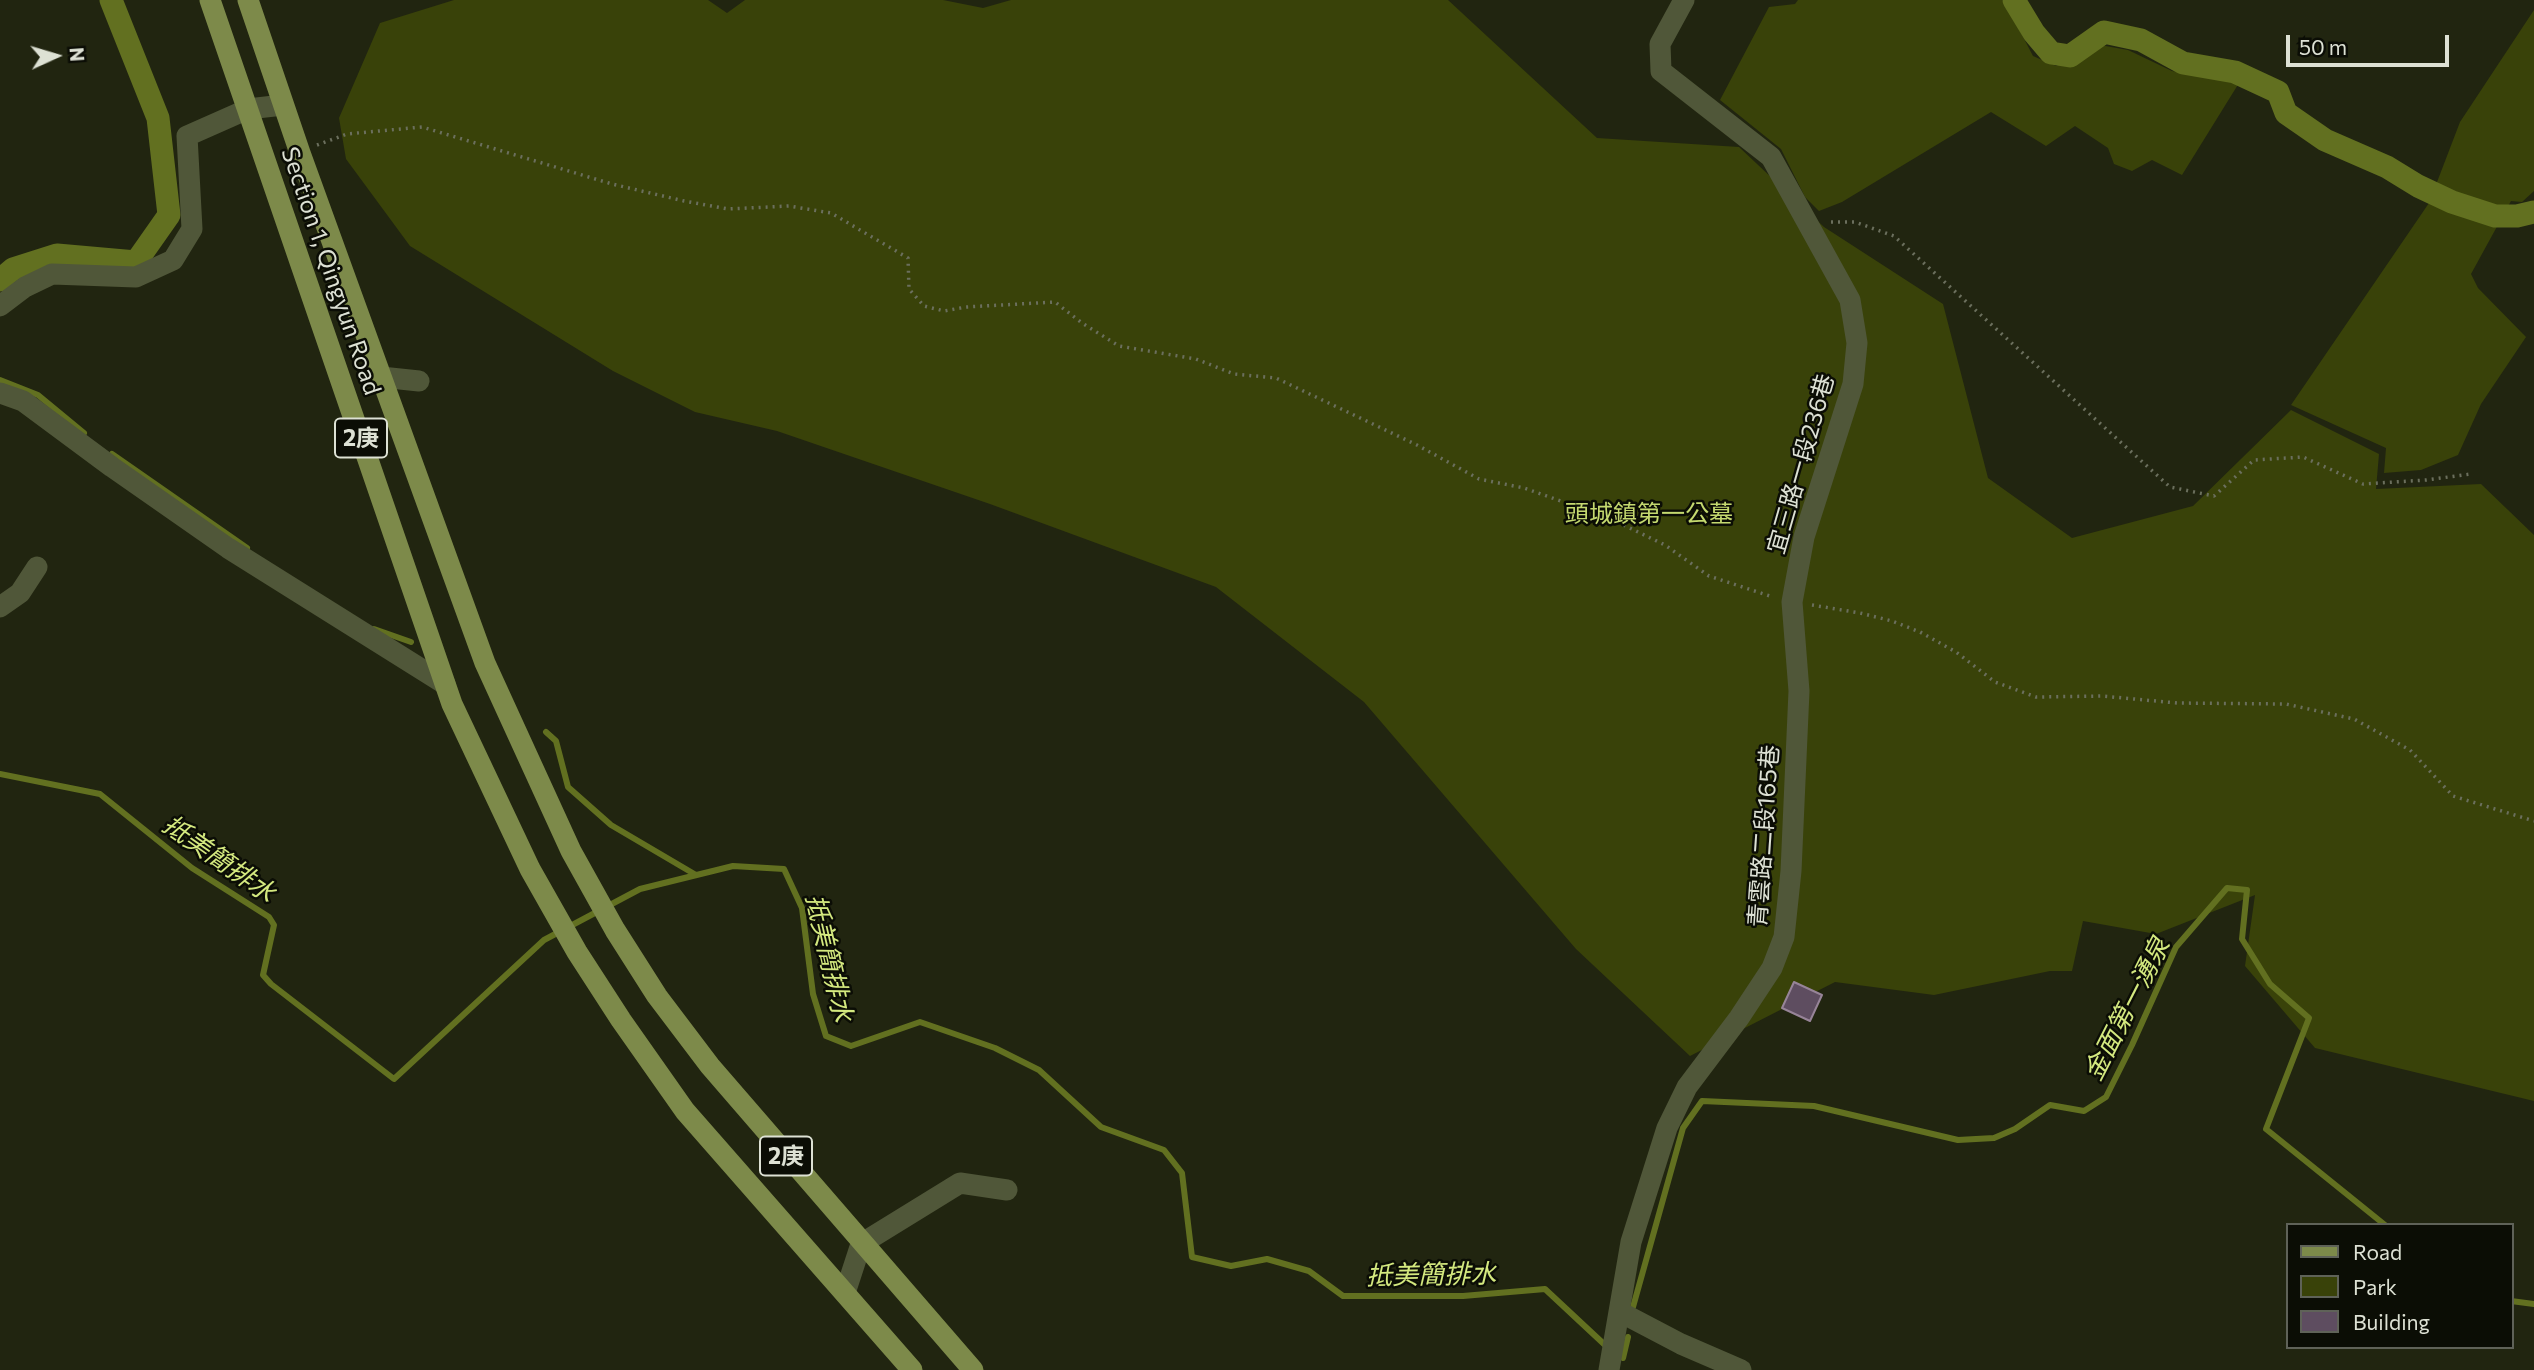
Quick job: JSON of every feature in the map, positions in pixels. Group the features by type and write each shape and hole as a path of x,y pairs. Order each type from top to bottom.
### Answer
{"main road":[{"name":"Section 1, Qingyun Road","path":"210,0 452,704 530,869 577,952 685,1111 845,1293"},
{"name":"Section 1, Qingyun Road","path":"248,0 300,153 485,663 571,851 615,930 657,996 709,1066 861,1244"},
{"name":"2庚","path":"861,1244 973,1370"},
{"name":"2庚","path":"845,1293 912,1370"}],"lane":[{"name":"宜三路一段236巷","path":"1684,0 1660,44 1661,71 1771,157 1850,300 1857,343 1853,384 1804,537 1792,602"},
{"path":"0,306 25,287 52,274 136,276 173,260 192,229 187,136 248,109 283,105"},
{"path":"381,377 419,381"},
{"path":"0,393 23,401 228,548 445,684"},
{"path":"0,607 20,593 37,567"},
{"name":"青雲路二段165巷","path":"1609,1370 1632,1242 1667,1128 1687,1087 1772,968 1784,937 1792,858 1799,691 1792,602"},
{"path":"845,1293 861,1244 960,1183 1007,1190"},
{"path":"1620,1312 1681,1344 1741,1370"}],"path":[{"path":"300,153 347,134 422,127 612,184 684,201 728,209 789,206 831,213 908,258 909,289 924,306 944,311 966,307 1055,302 1082,323 1119,345 1196,359 1234,374 1276,378 1417,445 1479,479 1524,488 1609,518 1665,545 1709,576 1792,602 1860,613 1920,632 1956,652 1995,682 2036,697 2102,696 2177,703 2286,704 2354,719 2410,750 2453,796 2534,821"},
{"path":"1808,222 1855,222 1894,236 2170,487 2214,496 2254,460 2302,457 2363,484 2471,474"}],"green space":[{"name":"頭城鎮第一公墓","path":"454,0 708,0 727,13 745,0 943,0 983,8 1011,0 1448,0 1597,138 1739,147 1824,227 1943,304 1988,478 2072,538 2193,506 2291,410 2379,454 2376,489 2481,484 2534,535 2534,1101 2315,1048 2245,966 2255,895 2156,934 2083,921 2072,971 2050,971 1934,995 1835,982 1690,1056 1576,949 1364,702 1216,587 990,504 777,431 695,412 613,371 410,246 346,159 339,118 380,23"},
{"path":"1798,0 2002,0 2033,56 2056,66 2100,45 2128,50 2172,71 2239,83 2182,175 2152,160 2132,171 2114,164 2108,148 2075,126 2046,146 1991,112 1842,202 1819,211 1805,197 1781,149 1720,100 1769,7 1795,4"},
{"path":"2534,10 2534,191 2522,202 2511,201 2471,274 2478,288 2526,337 2481,404 2458,455 2421,470 2384,473 2386,448 2291,405 2429,203 2460,122"}],"building":[{"path":"1794,982 1822,995 1810,1021 1782,1008"}],"waterway":[{"path":"0,280 13,269 57,255 136,262 169,215 158,118 111,0"},
{"path":"2014,0 2034,33 2051,53 2070,56 2104,32 2141,40 2183,63 2235,72 2278,92 2286,113 2325,140 2387,167 2452,202 2495,216 2517,216 2534,212"},
{"path":"0,380 38,395 84,433"},
{"path":"112,454 247,548"},
{"path":"374,629 411,642"},
{"path":"546,732 556,741 568,787 611,825 696,875"},
{"name":"抵美簡排水","path":"0,774 100,794 192,868 269,917 274,925 263,975 394,1079 544,940 640,889 733,866 784,869 802,908 813,994 826,1036 851,1046 920,1022 995,1048 1039,1070 1101,1127 1164,1150 1182,1173 1192,1257 1231,1266 1267,1259 1309,1271 1343,1296 1463,1296 1545,1289 1605,1345"},
{"name":"金面第一湧泉","path":"1633,1307 1683,1128 1702,1101 1814,1106 1958,1140 1994,1138 2015,1129 2050,1105 2084,1111 2106,1097 2176,947 2227,888 2247,890 2242,939 2270,984 2309,1018 2266,1129 2383,1223"},
{"name":"金面第一湧泉","path":"2513,1301 2534,1304"},
{"name":"金面第一湧泉","path":"1623,1358 1628,1337"}]}
